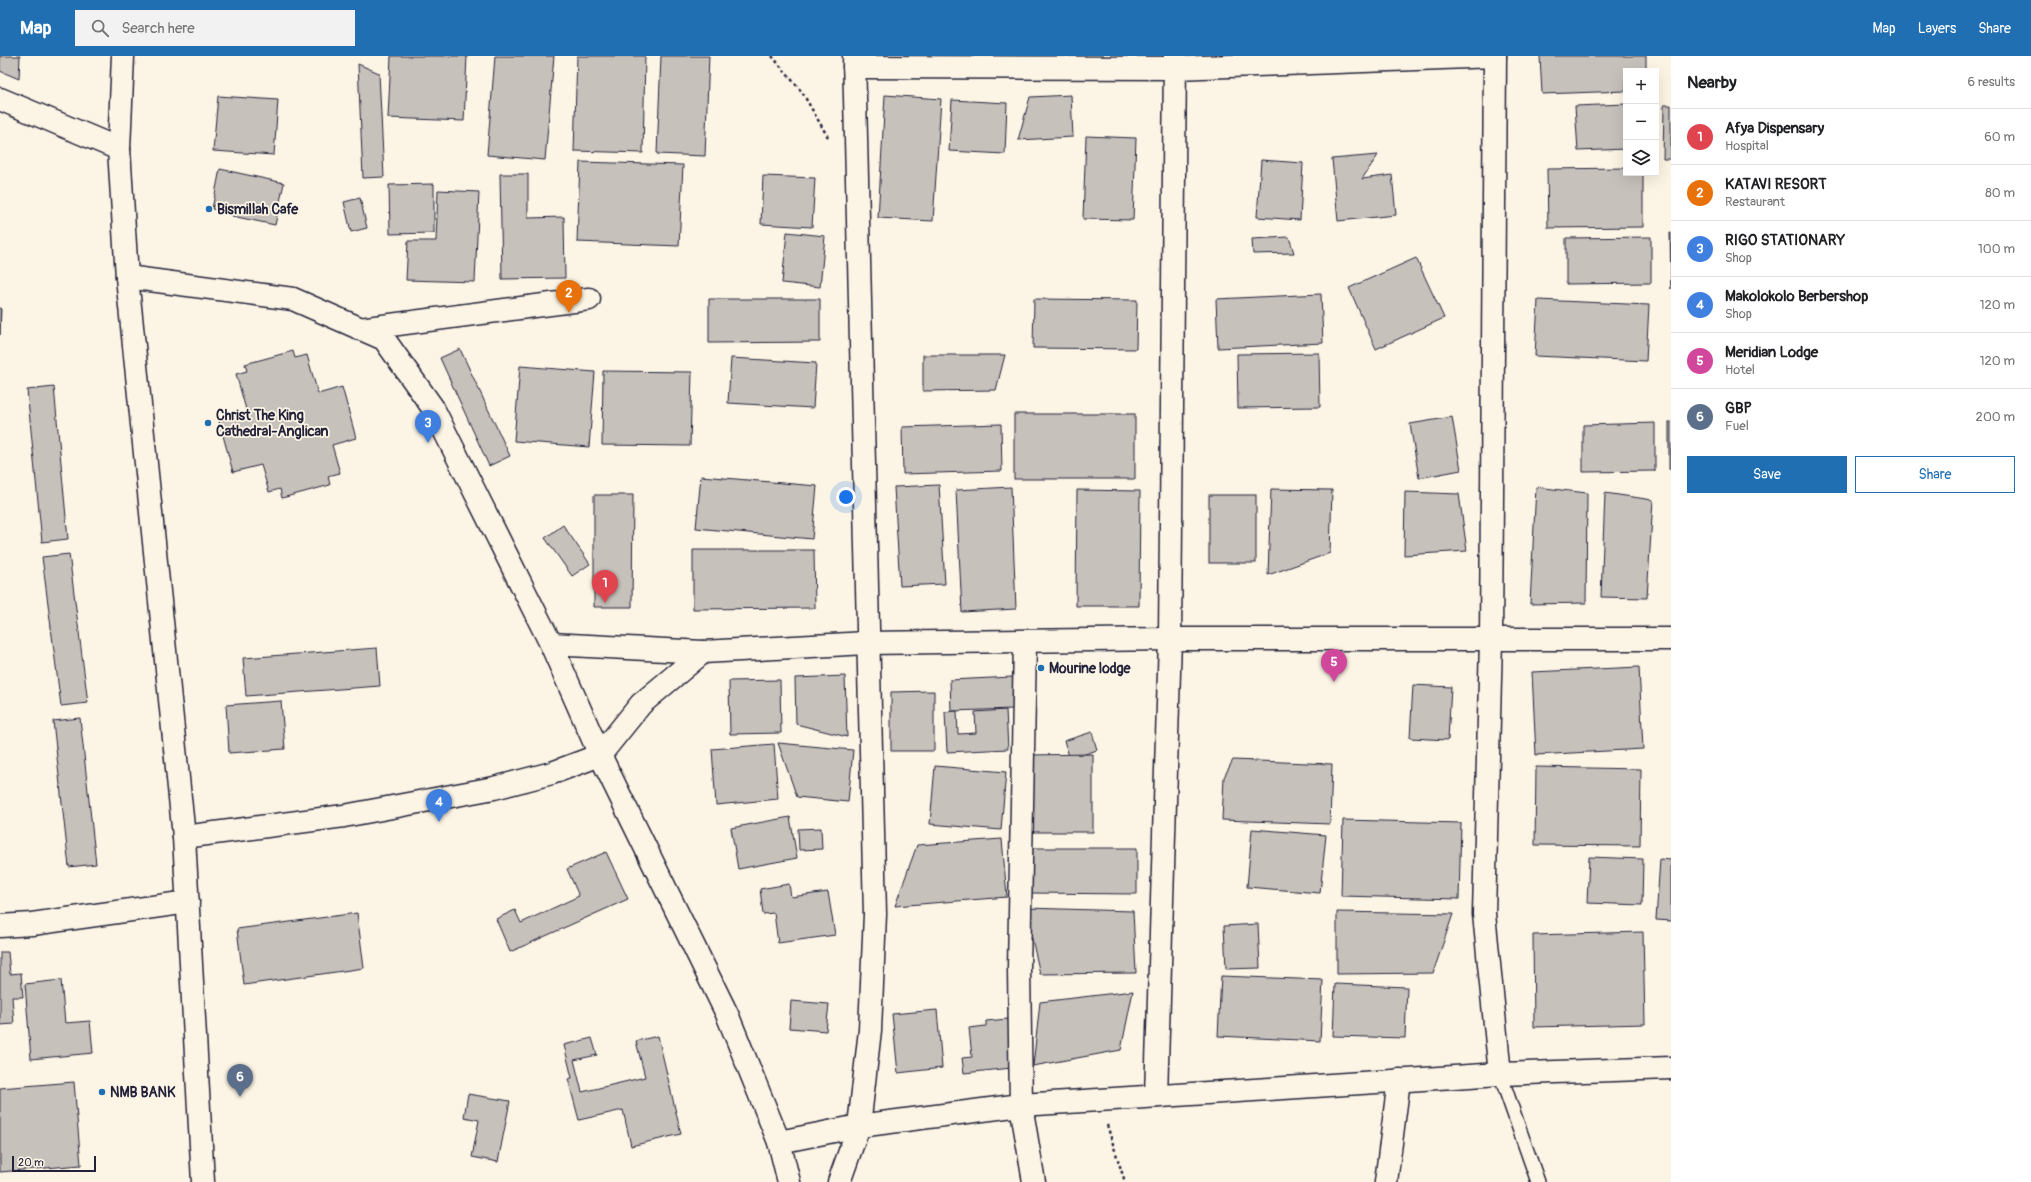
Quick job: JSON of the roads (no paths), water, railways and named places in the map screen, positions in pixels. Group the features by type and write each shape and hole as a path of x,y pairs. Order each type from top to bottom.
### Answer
{"street":[{"path":"123,56 119,149 127,277 184,837 203,1182"},
{"path":"840,1182 859,1126 870,1030 875,914 859,191 854,62 1175,62 1495,56 1491,640 1484,914 1500,1074"},
{"path":"1156,1096 1170,639 1175,62"},
{"path":"0,99 119,149"},
{"path":"127,277 293,298 384,339 433,408 551,644 600,755 727,1014 778,1142 789,1182"},
{"path":"360,329 588,299"},
{"path":"551,644 703,652 868,643 1170,639 1671,639"},
{"path":"1025,642 1019,969 1021,1105 1034,1182"},
{"path":"184,837 344,816 494,788 552,773 600,755 641,704 703,652"},
{"path":"0,926 32,924 188,902"},
{"path":"778,1142 859,1126 1021,1105 1500,1074 1671,1068"},
{"path":"1386,1182 1399,1080"}],"lane":[{"path":"1500,1074 1538,1182"}],"place":[{"name":"Bismillah Cafe","path":"209,209"},
{"name":"KATAVI RESORT","path":"569,313"},
{"name":"Christ The King Cathedral-Anglican","path":"208,423"},
{"name":"RIGO STATIONARY","path":"428,443"},
{"name":"Afya Dispensary","path":"605,603"},
{"name":"Mourine lodge","path":"1041,668"},
{"name":"Meridian Lodge","path":"1334,682"},
{"name":"Makolokolo Berbershop","path":"439,822"},
{"name":"NMB BANK","path":"102,1092"},
{"name":"GBP","path":"240,1097"}]}
